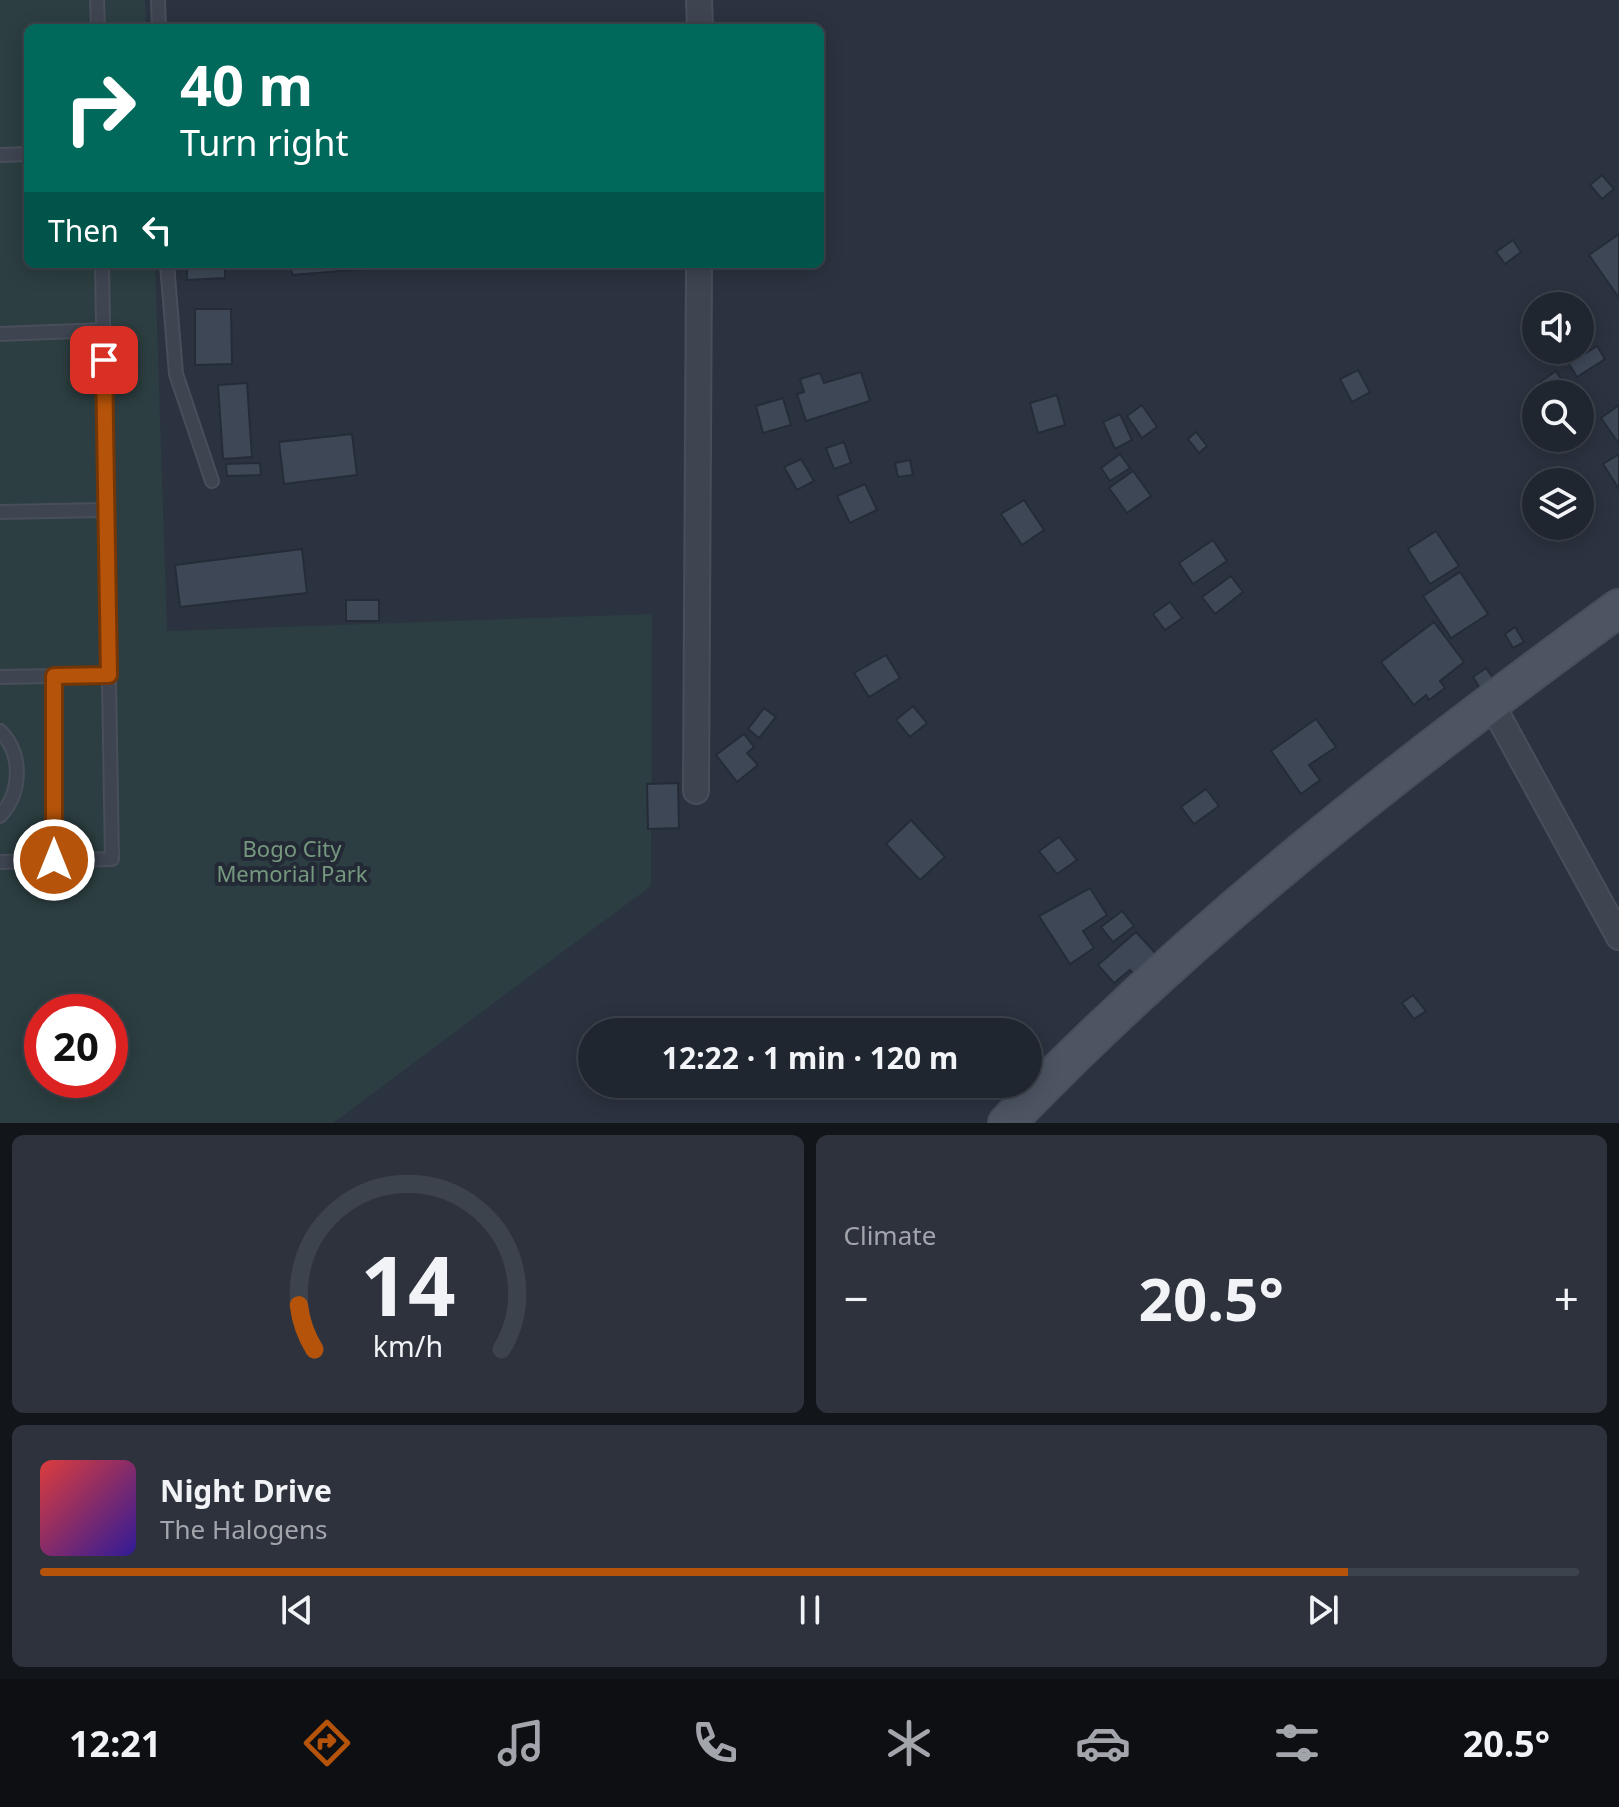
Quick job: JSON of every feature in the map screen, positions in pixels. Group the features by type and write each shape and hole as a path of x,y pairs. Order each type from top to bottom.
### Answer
{"street":[{"path":"699,0 700,24"},
{"path":"696,791 699,268"},
{"path":"1007,1123 1060,1068 1211,929 1490,701 1619,608"},
{"path":"1490,701 1619,937"}],"lane":[{"path":"97,0 98,24"},
{"path":"158,0 159,24"},
{"path":"0,155 24,154"},
{"path":"0,862 112,859 102,268"},
{"path":"167,268 176,374 212,481"},
{"path":"0,334 103,330"},
{"path":"0,512 106,510"},
{"path":"0,677 109,675"},
{"path":"54,676 54,860"},
{"path":"0,731 14,752 17,771 15,790 0,816"}],"green space":[{"name":"Bogo City Memorial Park","path":"0,0 145,0 146,24 24,24 24,268 155,268 167,631 652,614 651,886 333,1123 0,1123"}],"building":[{"path":"1602,175 1614,189 1602,199 1590,185"},
{"path":"1619,234 1619,298 1589,255"},
{"path":"1513,240 1521,252 1505,264 1496,252"},
{"path":"187,268 225,268 225,278 187,280"},
{"path":"291,268 378,268 292,275"},
{"path":"195,309 231,309 232,364 195,365"},
{"path":"1597,346 1605,359 1577,377 1569,364 1594,364 1594,348"},
{"path":"1358,370 1370,392 1352,402 1340,379"},
{"path":"1556,371 1562,380 1543,380"},
{"path":"861,372 870,401 806,421 797,394 804,392 800,379 820,373 824,383"},
{"path":"247,383 252,457 223,459 218,385"},
{"path":"1057,395 1065,425 1038,433 1030,403"},
{"path":"783,398 791,425 763,433 756,406"},
{"path":"1142,405 1157,427 1142,438 1127,416"},
{"path":"1619,405 1619,444 1601,418"},
{"path":"1120,414 1132,440 1115,449 1103,422"},
{"path":"1196,432 1207,446 1199,453 1188,439"},
{"path":"352,434 357,475 284,484 279,442"},
{"path":"844,442 851,463 834,469 826,448"},
{"path":"1120,454 1130,468 1110,481 1101,468"},
{"path":"1619,454 1619,489 1603,464"},
{"path":"801,459 814,481 797,490 784,467"},
{"path":"910,460 913,475 898,477 895,463"},
{"path":"260,463 261,475 227,476 226,464"},
{"path":"1133,471 1151,496 1127,513 1109,488"},
{"path":"865,484 877,510 850,523 837,496"},
{"path":"1024,500 1044,530 1022,545 1001,514"},
{"path":"1436,531 1459,566 1430,584 1408,549"},
{"path":"1213,540 1227,561 1193,584 1179,563"},
{"path":"302,549 307,593 180,607 175,565"},
{"path":"1460,572 1488,614 1451,638 1423,596"},
{"path":"1231,576 1243,592 1215,614 1202,597"},
{"path":"346,600 379,600 379,621 346,621"},
{"path":"1170,602 1182,618 1165,630 1153,614"},
{"path":"1434,622 1464,662 1440,681 1445,688 1429,700 1426,695 1414,705 1381,662"},
{"path":"1515,627 1524,642 1513,648 1505,634"},
{"path":"886,655 900,678 869,697 854,673"},
{"path":"1486,668 1495,681 1481,690 1473,677"},
{"path":"913,706 927,723 910,737 896,720"},
{"path":"764,708 776,717 759,738 748,729"},
{"path":"1316,719 1336,747 1309,765 1320,780 1301,794 1271,751"},
{"path":"744,734 754,747 747,753 758,765 737,782 716,755"},
{"path":"678,783 679,828 648,829 647,784"},
{"path":"1206,789 1219,806 1194,824 1181,807"},
{"path":"911,820 945,857 920,880 886,844"},
{"path":"1059,837 1077,860 1057,874 1039,851"},
{"path":"1090,888 1107,915 1083,931 1094,948 1070,964 1039,916"},
{"path":"1122,911 1134,926 1113,942 1101,927"},
{"path":"1136,932 1159,957 1136,977 1130,970 1114,983 1098,965"},
{"path":"1413,995 1426,1011 1414,1019 1402,1003"}],"route":[{"path":"54,860 54,676 109,675 104,360"}]}
